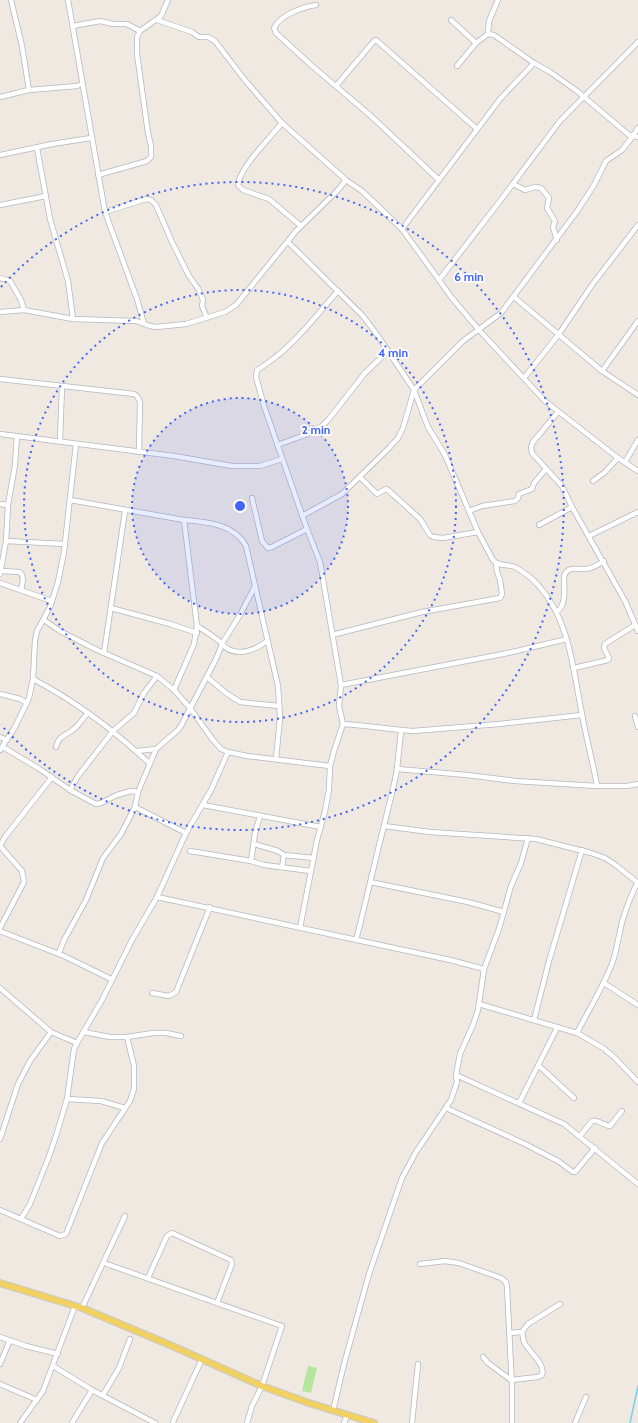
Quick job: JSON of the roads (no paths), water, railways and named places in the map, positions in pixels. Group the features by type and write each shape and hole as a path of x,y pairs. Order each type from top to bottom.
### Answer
{"main road":[{"path":"0,1283 82,1308 262,1386 333,1411 374,1423"}],"street":[{"path":"12,0 22,46 29,90"},
{"path":"68,0 105,212 137,300 144,324"},
{"path":"98,175 147,161 152,154 137,54 137,37 140,31 161,16 168,0"},
{"path":"488,34 489,21 498,0"},
{"path":"316,5 304,7 280,20 274,28 276,33 376,120 439,180"},
{"path":"157,20 192,32 200,37 215,41 244,79 282,123 346,180 362,191 402,229 439,280 479,330 545,401 618,458 638,471"},
{"path":"452,20 476,43"},
{"path":"73,26 100,21 127,24 140,31"},
{"path":"457,66 476,43 488,34 494,35 584,96 623,131 636,137"},
{"path":"336,86 376,40 477,129"},
{"path":"439,280 560,121 638,42"},
{"path":"402,229 500,99 534,63"},
{"path":"0,97 29,90 77,86 82,84"},
{"path":"282,123 249,161 238,181 238,185 239,188 243,190 269,199 301,226"},
{"path":"302,516 342,494 377,461 398,438 405,425 406,416 414,390 472,333 479,330 501,313 532,270 557,240 594,185 606,161 622,150 636,137 638,128"},
{"path":"0,155 52,144 91,138"},
{"path":"37,148 56,241 68,281 73,319"},
{"path":"0,312 24,310 38,311 73,319 124,320 136,321 150,326 167,326 186,324 225,312 236,305 301,226 337,191 346,180"},
{"path":"512,184 525,190 537,186 549,196 550,200 547,208 554,218 553,227 557,240"},
{"path":"0,205 46,196"},
{"path":"105,212 140,200 151,200 156,205 189,276 199,290 203,300 202,306 207,318"},
{"path":"524,378 559,334 588,291 638,225"},
{"path":"288,242 363,316 414,390 428,427 445,455 478,532 489,554 496,563 502,594 500,598 422,612 332,635"},
{"path":"0,278 10,281 22,300 24,310"},
{"path":"300,928 329,790 330,766 343,724 339,706 340,685 320,562 277,446 256,377 258,370 276,359 338,291"},
{"path":"514,297 602,371 638,395"},
{"path":"602,371 637,323"},
{"path":"277,446 308,434 322,426 365,373 388,351"},
{"path":"0,379 128,393 137,396 140,402 139,452"},
{"path":"60,441 62,386"},
{"path":"558,412 533,442 531,447 532,453 562,486 572,507 590,536 625,601 636,622 638,631"},
{"path":"0,434 198,460 232,466 260,466 282,459"},
{"path":"17,436 15,465 8,505 6,541 1,573 20,572 23,577 21,590"},
{"path":"625,462 638,440"},
{"path":"76,444 65,544 58,582 44,620 37,631 35,640 33,679 27,702 1,749 52,777 70,790 96,804 117,795 131,791 138,792"},
{"path":"593,481 604,473 618,458"},
{"path":"469,511 489,504 516,501 519,494 532,489 534,483 546,469"},
{"path":"360,477 377,494 388,490 420,519 430,535 433,537 443,538 478,532"},
{"path":"252,498 262,541 268,548 307,529"},
{"path":"70,500 125,511 202,522 225,527 243,540 246,546 276,679 280,718 276,759"},
{"path":"0,504 8,505"},
{"path":"539,526 572,507"},
{"path":"104,654 125,511"},
{"path":"590,536 638,512"},
{"path":"174,690 192,650 197,633 184,520"},
{"path":"6,541 65,544"},
{"path":"557,612 562,608 565,573 574,568 590,568 604,561"},
{"path":"496,563 515,567 527,575 538,584 550,599 557,612 567,639 574,668 597,786"},
{"path":"0,583 52,601"},
{"path":"59,954 64,940 86,900 103,858 121,834 135,807 138,792 156,748 178,730 207,677 232,625 240,615 255,586"},
{"path":"111,608 197,633"},
{"path":"44,620 60,631 104,654 158,676 174,690 190,708 221,749 247,756 330,766"},
{"path":"574,668 608,660 609,658 604,648 605,644 636,622"},
{"path":"197,626 232,650 244,652 257,648 267,640"},
{"path":"340,685 508,653 567,639"},
{"path":"70,790 78,776 113,731 134,713 146,690 158,676"},
{"path":"207,677 226,693 240,702 279,706"},
{"path":"33,679 49,687 113,731 150,764"},
{"path":"0,694 27,702"},
{"path":"56,747 57,741 75,728 88,713"},
{"path":"343,724 362,724 401,731 499,724 582,715"},
{"path":"635,716 638,727"},
{"path":"356,940 393,793 401,731"},
{"path":"0,737 7,740"},
{"path":"137,751 156,748"},
{"path":"22,1219 30,1204 48,1159 67,1099 74,1049 157,897 186,833 203,805 228,752"},
{"path":"397,769 515,781 597,786 627,786 638,784"},
{"path":"52,777 5,837 0,846 22,871 24,876 24,882 0,930 59,954 112,979"},
{"path":"203,805 321,827"},
{"path":"135,807 186,833"},
{"path":"250,861 260,816"},
{"path":"384,826 430,832 536,839 582,850 605,858 638,882 622,922 617,948 604,983 598,991 577,1033"},
{"path":"333,1411 344,1364 369,1274 402,1178 416,1152 451,1100 455,1089 460,1054 473,1025 479,1004 484,969 500,929 528,838"},
{"path":"254,844 278,851 284,855 314,858"},
{"path":"534,1020 543,982 582,850"},
{"path":"190,851 311,871"},
{"path":"282,867 284,855"},
{"path":"370,882 468,902 504,912"},
{"path":"157,897 450,960 484,969"},
{"path":"152,993 169,996 176,992 210,908"},
{"path":"604,983 638,1005"},
{"path":"0,988 51,1032 77,1043"},
{"path":"479,1004 577,1033 603,1048 614,1057 638,1082"},
{"path":"519,1103 557,1028"},
{"path":"0,1139 18,1084 30,1061 51,1032"},
{"path":"84,1032 110,1037 127,1038 153,1033 166,1033 181,1036"},
{"path":"0,1210 60,1236 66,1234 102,1143 130,1101 134,1089 134,1066 127,1038"},
{"path":"539,1066 574,1098"},
{"path":"456,1075 564,1124 638,1184"},
{"path":"67,1099 101,1101 125,1108"},
{"path":"446,1108 523,1143 573,1172 576,1172 595,1148"},
{"path":"580,1136 592,1121 595,1120 606,1126 610,1126 622,1111"},
{"path":"82,1308 125,1216"},
{"path":"148,1278 167,1236 172,1233 232,1262 217,1303"},
{"path":"420,1264 445,1261 459,1263 502,1278 506,1282 512,1423"},
{"path":"104,1262 282,1326 262,1386 252,1406 247,1423"},
{"path":"483,1357 511,1380 538,1377 542,1374 542,1366 524,1342 522,1332 528,1324 560,1304"},
{"path":"20,1423 43,1391 75,1306"},
{"path":"509,1333 522,1332"},
{"path":"0,1337 26,1346 58,1354"},
{"path":"103,1395 118,1368 130,1339"},
{"path":"0,1364 10,1340"},
{"path":"173,1422 202,1359"},
{"path":"412,1423 418,1364"},
{"path":"53,1366 92,1390 155,1423"},
{"path":"0,1384 36,1400"},
{"path":"72,1423 92,1390"},
{"path":"575,1423 586,1397"},
{"path":"344,1423 347,1415"}],"waterway":[{"path":"630,1423 638,1386"}]}
